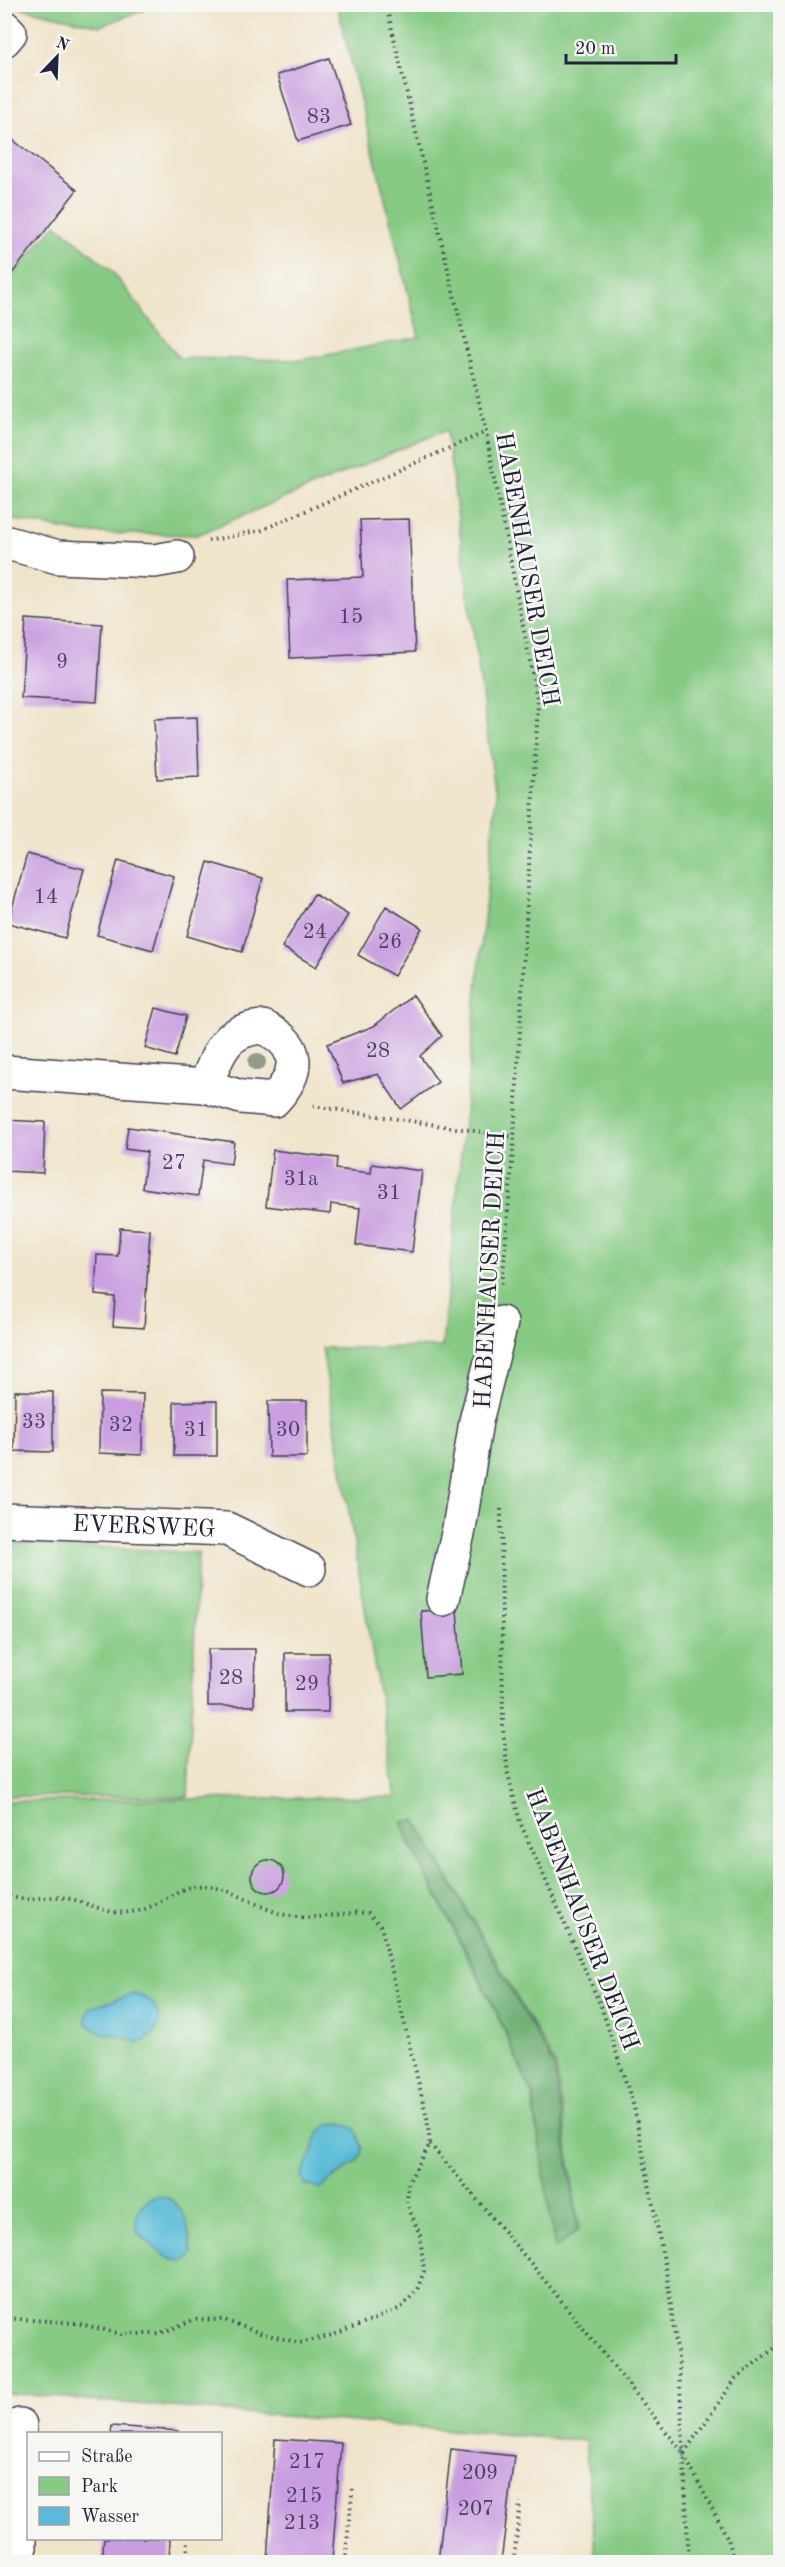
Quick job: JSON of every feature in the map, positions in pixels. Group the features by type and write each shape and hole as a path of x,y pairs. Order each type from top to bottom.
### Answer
{"street":[{"path":"4,27 10,33 4,40"},
{"path":"4,542 58,557 154,561 177,557"},
{"path":"4,1072 205,1086 242,1097 274,1100 289,1084 294,1067 291,1049 279,1035 263,1027 244,1028 229,1038 205,1086"},
{"path":"443,1599 459,1529 477,1421 501,1323"},
{"name":"EVERSWEG","path":"4,1520 226,1529 309,1569"},
{"path":"20,2425 20,2562"}],"path":[{"name":"HABENHAUSER DEICH","path":"386,4 486,432 538,704 514,1137 502,1277 501,1323"},
{"path":"177,557 189,545 262,530 486,432"},
{"path":"274,1100 514,1137"},
{"name":"HABENHAUSER DEICH","path":"501,1503 503,1729 508,1774 520,1822 601,2006 634,2107 667,2277 679,2365 688,2562"},
{"path":"4,1893 28,1901 56,1897 83,1902 114,1914 140,1911 195,1886 222,1889 259,1906 290,1916 320,1919 349,1912 368,1913 381,1926 427,2118 430,2144 534,2267 683,2453 728,2539 735,2562"},
{"path":"4,2318 76,2323 121,2334 158,2334 196,2319 224,2320 260,2333 300,2343 333,2335 401,2308 417,2290 424,2271 420,2235 407,2204 408,2183 430,2144"},
{"path":"683,2453 736,2378 780,2344"},
{"path":"345,2562 352,2485"},
{"path":"514,2562 520,2502"},
{"path":"187,2562 188,2540"}],"green space":[{"path":"9,5 158,5 100,26"},
{"path":"337,5 780,5 780,2562 596,2562 585,2441 5,2393 4,1801 396,1797 322,1348 442,1347 496,797 446,430 197,535 83,533 5,518 5,285 56,224 111,270 179,358 301,360 419,337","holes":["416,1820 556,2066 579,2230 555,2248 532,2095 497,2014 407,1838 402,1822"]},
{"path":"4,1542 198,1553 188,1797 5,1796"},
{"path":"415,1820 554,2066 578,2230 555,2248 533,2096 498,2014 408,1838 403,1822"}],"water":[{"path":"133,1994 151,2002 159,2016 155,2031 149,2038 139,2043 121,2036 98,2032 85,2022 90,2008"},
{"path":"341,2123 355,2129 361,2145 360,2157 353,2166 320,2188 304,2185 301,2174 319,2134 327,2126"},
{"path":"157,2196 174,2202 184,2217 192,2254 183,2263 170,2259 138,2234 136,2221 138,2210 145,2202"}],"building":[{"path":"329,58 351,125 298,141 277,75"},
{"path":"4,133 77,190 7,280 4,278"},
{"path":"409,519 415,652 290,658 287,580 363,577 360,520"},
{"path":"26,619 102,624 97,702 21,698"},
{"path":"197,717 199,777 157,779 154,719"},
{"path":"27,854 84,869 65,938 8,923"},
{"path":"118,860 174,876 153,950 97,935"},
{"path":"208,862 263,878 242,952 187,936"},
{"path":"314,894 348,915 316,967 282,947"},
{"path":"386,906 422,928 394,976 358,955"},
{"path":"413,995 442,1036 420,1056 438,1082 401,1109 378,1074 343,1083 327,1044 374,1026"},
{"path":"156,1008 186,1016 175,1057 145,1048"},
{"path":"4,1120 45,1122 43,1173 4,1171"},
{"path":"128,1127 234,1142 231,1164 203,1160 198,1196 142,1188 147,1152 125,1149"},
{"path":"273,1150 337,1158 336,1169 371,1173 372,1164 422,1171 412,1252 356,1245 360,1208 331,1204 330,1214 266,1206"},
{"path":"120,1228 150,1230 144,1328 113,1326 115,1297 95,1295 97,1255 118,1256"},
{"path":"15,1391 53,1392 53,1452 14,1451"},
{"path":"100,1393 143,1394 142,1455 99,1453"},
{"path":"217,1401 217,1456 174,1456 174,1402"},
{"path":"268,1401 307,1401 307,1457 269,1457"},
{"path":"457,1609 462,1674 426,1677 421,1611"},
{"path":"208,1649 255,1649 254,1706 208,1706"},
{"path":"285,1653 329,1653 328,1712 285,1712"},
{"path":"268,1860 279,1865 284,1876 279,1887 268,1892 257,1887 252,1876 257,1865"},
{"path":"112,2426 178,2431 178,2432 111,2432"},
{"path":"275,2439 341,2443 332,2562 267,2562"},
{"path":"451,2449 514,2456 501,2562 438,2562"},
{"path":"104,2540 170,2540 169,2562 102,2562"}]}
